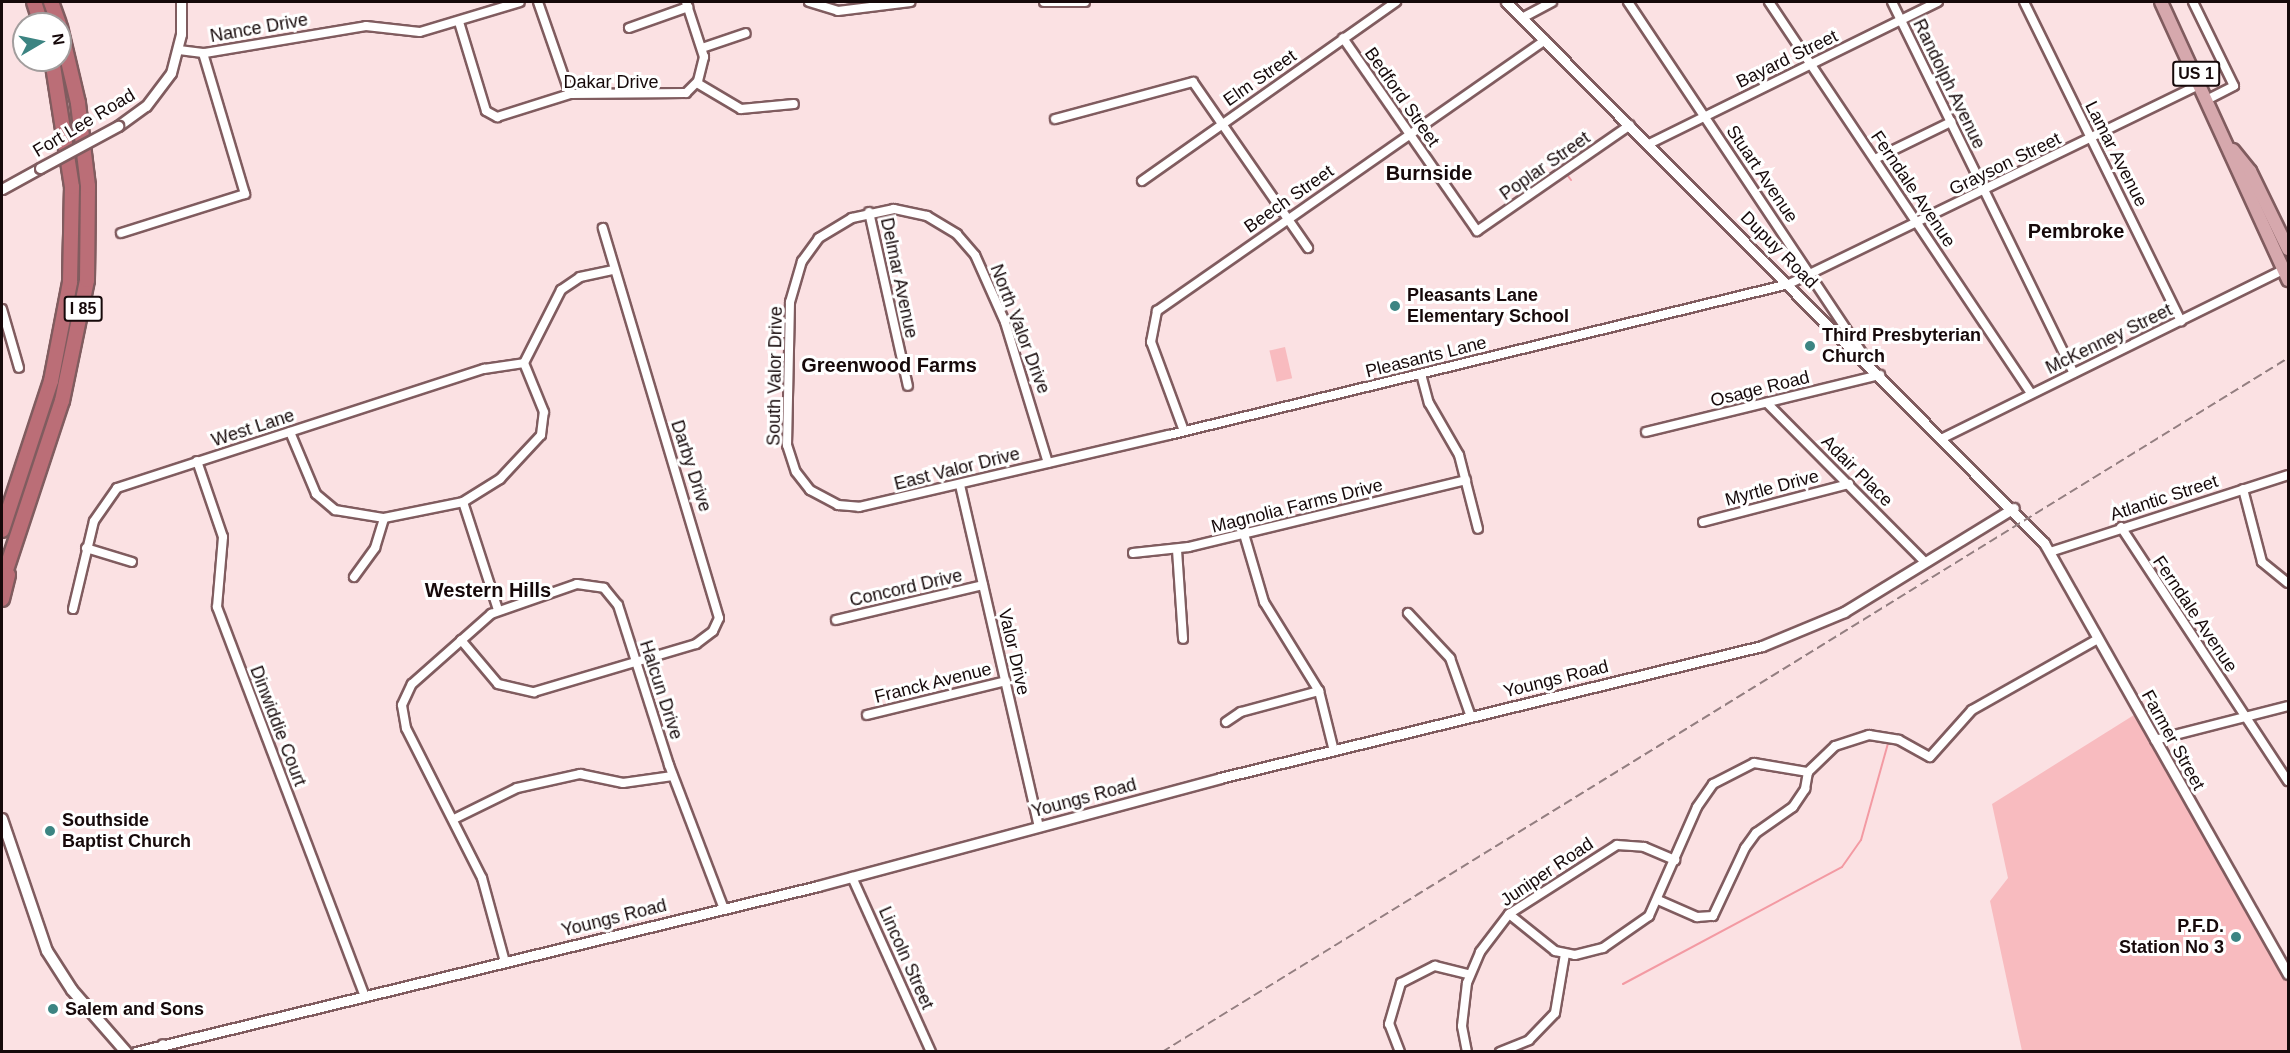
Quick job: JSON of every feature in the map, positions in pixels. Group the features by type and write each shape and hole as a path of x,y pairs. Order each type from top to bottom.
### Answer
{"highway":[{"name":"I 85","path":"2,530 51,381 70,282 72,187 54,72"},
{"name":"I 85","path":"2,582 68,380 87,270 88,186 78,103 71,72"},
{"path":"2,599 14,551"}],"main road":[{"name":"US 1","path":"2161,2 2231,147 2250,171 2289,249"},
{"name":"US 1","path":"2231,147 2237,174 2287,273"},
{"path":"2,819 47,951 88,1011 126,1052"}],"street":[{"name":"Fort Lee Road","path":"2,189 118,126 155,97 179,50 181,2"},
{"name":"Nance Drive","path":"179,50 203,53 353,27 420,32 520,2"},
{"path":"538,2 570,94"},
{"path":"809,2 849,11 910,2"},
{"path":"1044,2 1085,2"},
{"name":"Elm Street","path":"1142,180 1396,2"},
{"name":"Dupuy Road","path":"1506,2 2027,523"},
{"path":"1522,18 1552,2"},
{"name":"Stuart Avenue","path":"1628,2 1869,363"},
{"name":"Ferndale Avenue","path":"1770,2 2031,394"},
{"name":"Randolph Avenue","path":"1892,2 2074,373"},
{"name":"Bayard Street","path":"1649,144 1938,2"},
{"name":"Lamar Avenue","path":"2024,2 2181,321"},
{"path":"2193,2 2234,86 2208,99"},
{"path":"629,28 687,4 702,48 697,83 741,109 794,104"},
{"name":"Dakar Drive","path":"459,22 489,115 497,117 570,94 669,97 697,83"},
{"path":"702,48 746,33"},
{"name":"Bedford Street","path":"1343,38 1478,231"},
{"name":"Beech Street","path":"1184,432 1152,342 1152,320 1177,294 1545,40"},
{"path":"121,233 242,197 244,183 203,53"},
{"path":"1055,119 1150,91 1193,82 1308,248"},
{"name":"Grayson Street","path":"1789,284 1812,275 2201,84"},
{"path":"1875,159 1951,122"},
{"name":"Poplar Street","path":"1478,231 1630,125"},
{"name":"North Valor Drive","path":"869,212 894,209 927,216 957,234 975,255 1017,352 1048,463"},
{"name":"Delmar Avenue","path":"869,212 908,386"},
{"name":"South Valor Drive","path":"794,469 786,412 793,287 819,238 869,212"},
{"name":"Darby Drive","path":"461,640 491,677 515,691 534,692 637,663 703,641 717,626 720,612 612,270 603,228"},
{"path":"290,432 323,502 349,514 384,518 463,502 500,479 542,435 544,411 524,363 561,290 580,278 612,270"},
{"name":"McKenney Street","path":"1943,438 2181,321 2287,273"},
{"name":"Pleasants Lane","path":"1140,442 1789,284"},
{"path":"2,309 18,368"},
{"name":"West Lane","path":"73,609 86,548 111,492 197,461 493,366 524,363"},
{"path":"1420,374 1466,480 1478,528"},
{"name":"Osage Road","path":"1646,432 1880,375"},
{"name":"Adair Place","path":"1767,403 1925,562"},
{"name":"East Valor Drive","path":"794,469 818,496 847,507 960,484 1140,442"},
{"name":"Dinwiddie Court","path":"197,461 223,537 217,608 364,997"},
{"name":"Atlantic Street","path":"2050,552 2121,527 2289,475"},
{"name":"Magnolia Farms Drive","path":"1133,553 1177,550 1466,480"},
{"name":"Valor Drive","path":"960,484 1039,827"},
{"name":"Myrtle Drive","path":"1703,522 1849,484"},
{"path":"2243,489 2262,562 2289,583"},
{"path":"463,502 498,610"},
{"name":"Youngs Road","path":"136,1052 724,909 1334,751 1762,646 1844,612 2014,508"},
{"path":"354,578 379,539 384,518"},
{"name":"Farmer Street","path":"2027,523 2050,552 2289,974"},
{"name":"Ferndale Avenue","path":"2121,527 2289,781"},
{"path":"1244,534 1264,602 1319,691 1334,751"},
{"path":"86,548 132,562"},
{"path":"1177,550 1183,639"},
{"name":"Halcun Drive","path":"505,962 487,891 402,710 412,684 498,610 577,584 597,585 614,597 673,776 724,909"},
{"name":"Concord Drive","path":"836,620 983,585"},
{"path":"1408,613 1450,658 1471,717"},
{"path":"1658,900 1697,917 1713,916 1745,848 1756,833 1793,807 1805,789 1808,772 1835,746 1869,735 1889,736 1930,757 1972,710 2098,639"},
{"name":"Franck Avenue","path":"867,715 1006,681"},
{"path":"1226,722 1241,712 1319,691"},
{"path":"2155,740 2289,706"},
{"path":"1509,914 1537,941 1565,954 1603,948 1641,924 1658,900 1700,801 1722,777 1754,763 1808,772"},
{"path":"454,819 517,788 580,774 623,783 673,776"},
{"name":"Juniper Road","path":"1467,1052 1463,1017 1470,975 1488,938 1509,914 1617,845 1644,846 1675,860"},
{"name":"Lincoln Street","path":"852,877 931,1052"},
{"path":"1500,1052 1529,1040 1555,1013 1565,954"},
{"path":"1400,1052 1389,1024 1401,983 1435,966 1470,975"}],"shaded area":[{"path":"1285,347 1292,378 1277,382 1269,351"},
{"path":"2134,715 2288,982 2288,1051 2022,1051 1990,901 2008,878 1992,804"}],"waterway":[{"path":"1553,150 1562,166"},
{"path":"1568,176 1571,180"},
{"path":"1623,984 1842,867 1861,840 1888,743"}],"railway":[{"path":"1162,1052 2288,358"}],"place":[{"name":"Pleasants Lane Elementary School","path":"1395,306"},
{"name":"Third Presbyterian Church","path":"1810,346"},
{"name":"Southside Baptist Church","path":"50,831"},
{"name":"P.F.D. Station No 3","path":"2236,937"},
{"name":"Salem and Sons","path":"53,1009"}],"district":[{"name":"Burnside","path":"1429,173"},
{"name":"Pembroke","path":"2076,231"},
{"name":"Greenwood Farms","path":"889,365"},
{"name":"Western Hills","path":"488,590"}]}
